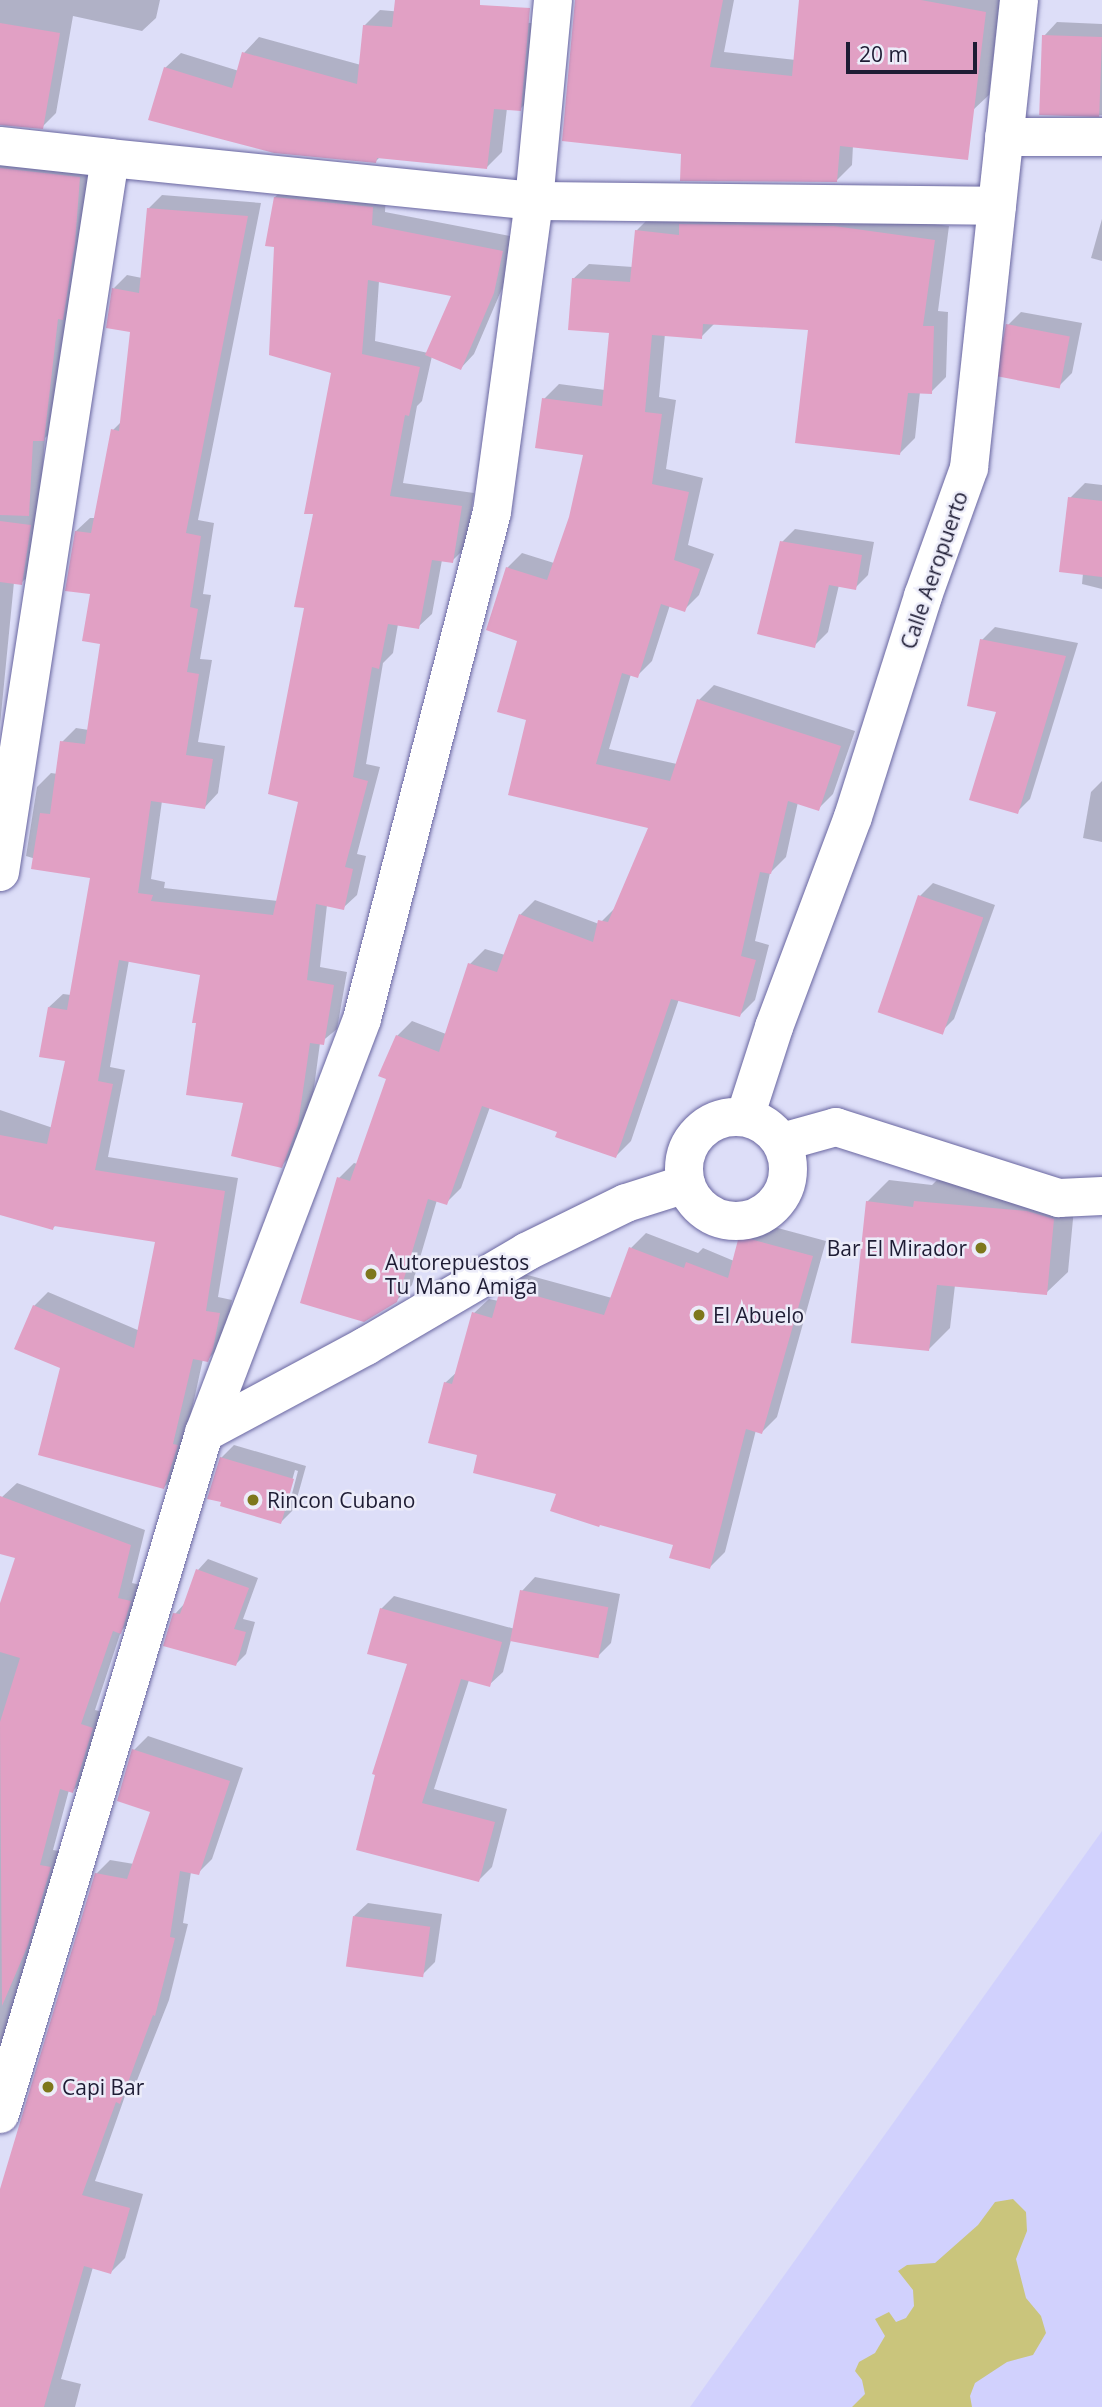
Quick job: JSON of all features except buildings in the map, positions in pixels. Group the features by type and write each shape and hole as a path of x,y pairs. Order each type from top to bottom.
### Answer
{"street":[{"path":"0,2114 204,1433 362,1019 492,512 534,201 553,0"},
{"name":"Calle Aeropuerto","path":"745,1117 774,1027 853,817 923,596 969,468 1019,0"},
{"path":"1004,137 1102,137"},
{"path":"0,146 534,201 997,206"},
{"path":"0,872 110,158"},
{"path":"745,1117 766,1126 782,1142 788,1163 786,1185 775,1204 758,1217 736,1222 714,1216 697,1204 686,1184 685,1158 697,1135 718,1120 745,1117"},
{"path":"782,1142 836,1127 1059,1198 1102,1196"},
{"path":"204,1433 366,1346 526,1252 626,1203 686,1184"}],"shaded area":[{"path":"1102,1831 1102,2407 690,2407"},
{"path":"1013,2199 1026,2212 1027,2231 1016,2259 1026,2298 1041,2316 1046,2333 1033,2355 1007,2362 975,2383 970,2396 972,2407 852,2407 865,2394 862,2380 855,2371 859,2362 875,2353 885,2336 875,2319 889,2312 896,2322 906,2318 914,2306 913,2290 898,2271 907,2265 935,2263 978,2225 995,2202"}],"place":[{"name":"Bar El Mirador","path":"981,1248"},
{"name":"Autorepuestos Tu Mano Amiga","path":"371,1274"},
{"name":"El Abuelo","path":"699,1315"},
{"name":"Rincon Cubano","path":"253,1500"},
{"name":"Capi Bar","path":"48,2087"}]}
